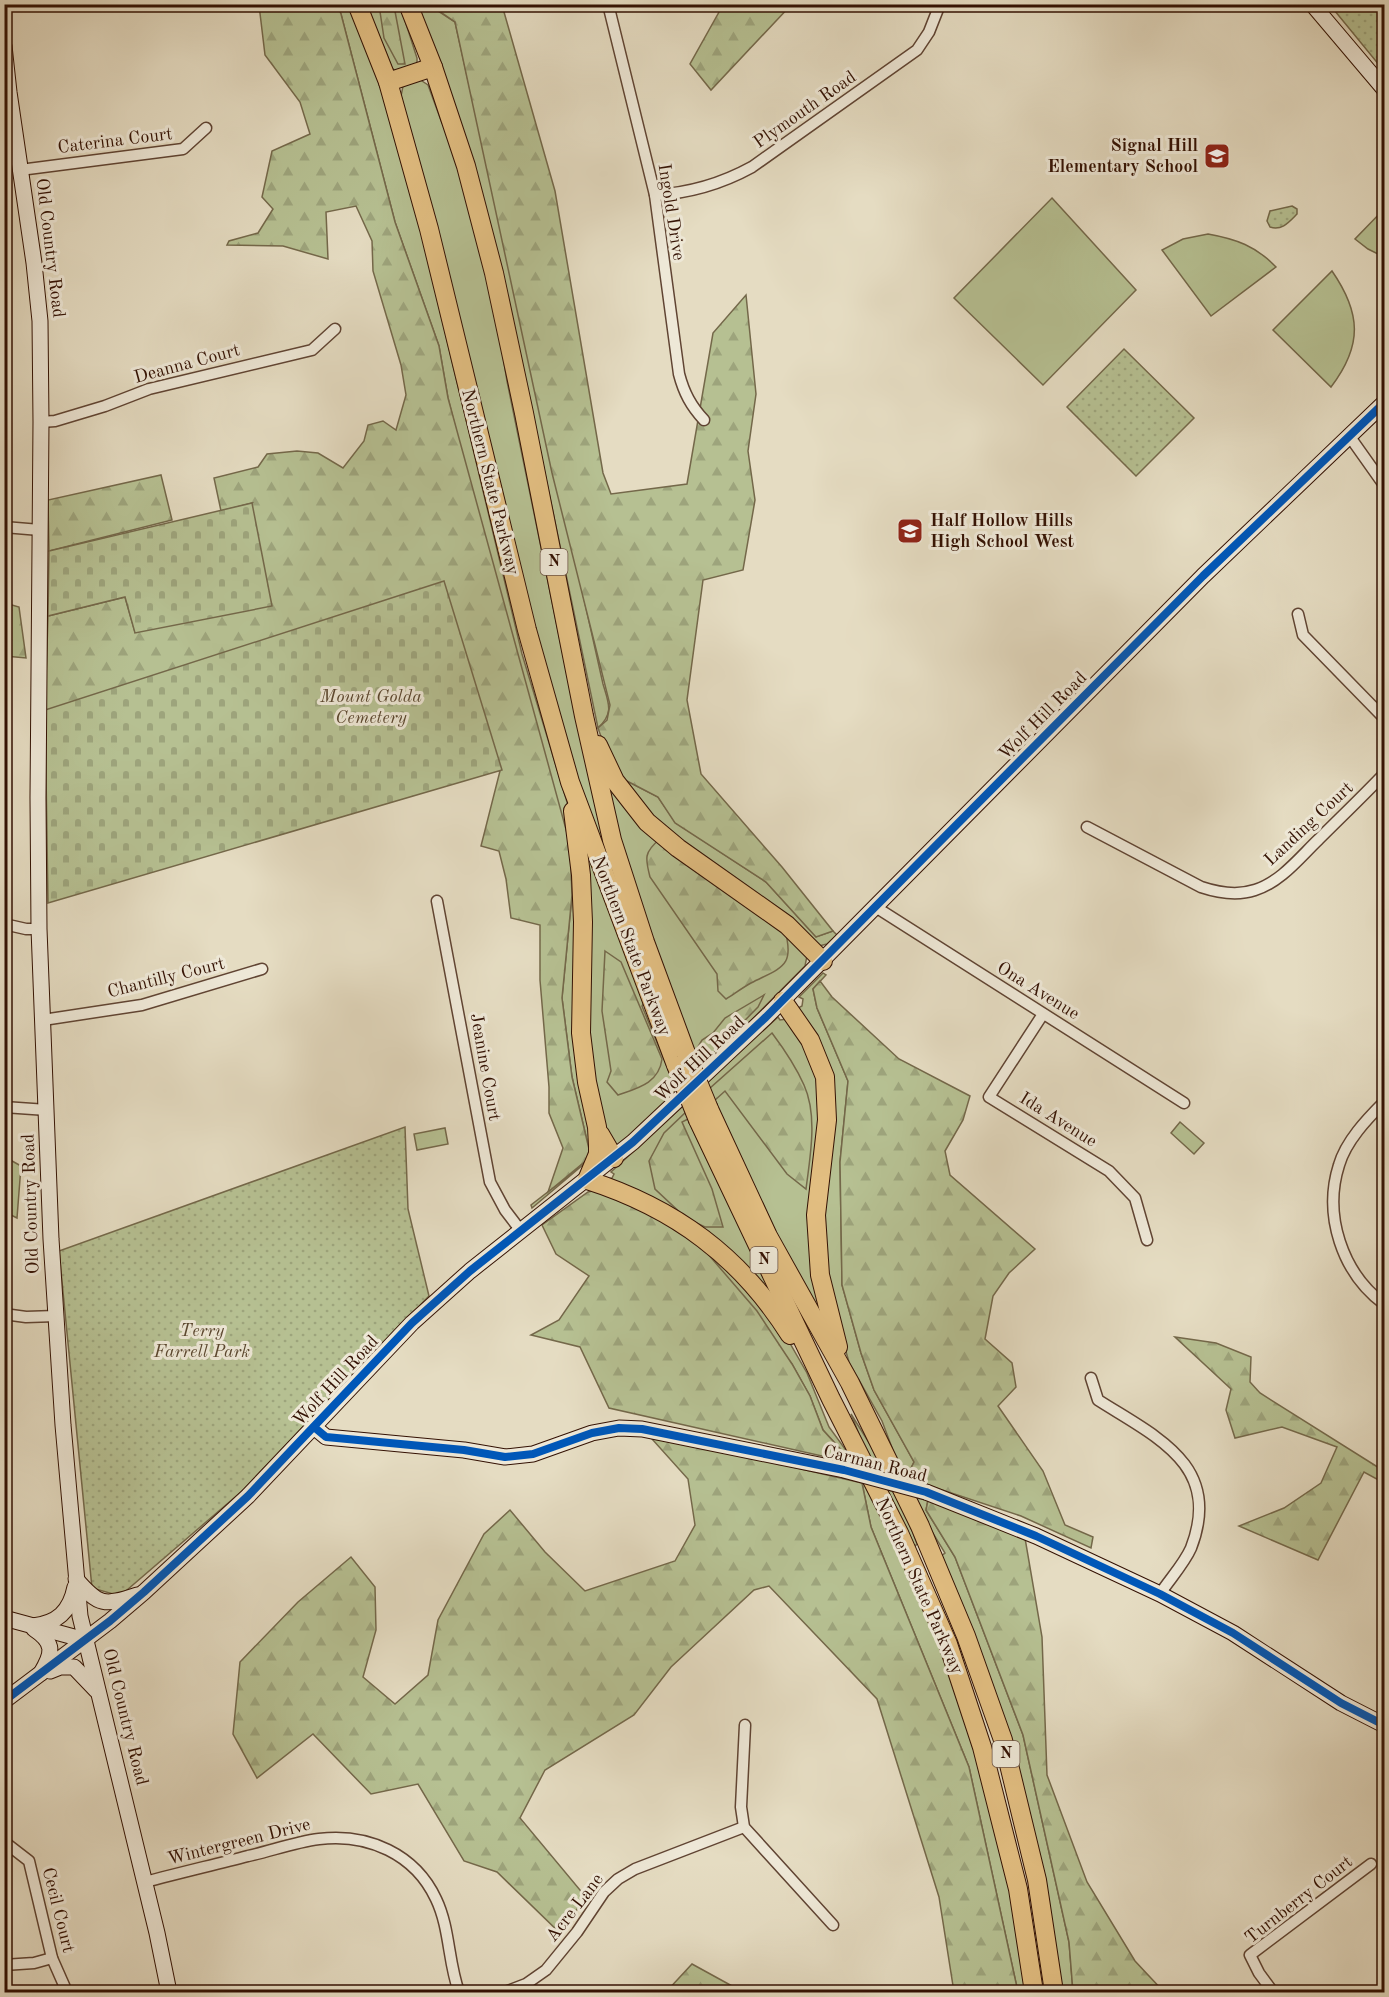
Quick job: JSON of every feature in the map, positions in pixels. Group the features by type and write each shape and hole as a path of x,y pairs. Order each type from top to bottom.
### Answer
{"highway":[{"name":"Northern State Parkway","path":"357,4 388,82 429,230 527,630 570,782 704,1114 831,1399 899,1533 948,1644 982,1747 1018,1889 1034,1992"},
{"name":"Northern State Parkway","path":"408,4 433,67 466,166 494,273 584,716 612,840 681,1059"},
{"path":"388,82 433,67"},
{"path":"584,716 615,781 647,822 678,848 787,926 823,961"},
{"path":"570,782 581,875 583,922 581,1033 587,1082 597,1127 598,1154 587,1180 625,1194 685,1224 738,1267 784,1325 831,1399"},
{"path":"783,1001 810,1040 825,1077 827,1120 816,1215 820,1275 835,1337 850,1383"},
{"name":"Northern State Parkway","path":"704,1114 768,1236 850,1383 920,1526 966,1636 1003,1740 1036,1880 1054,1992"},
{"path":"597,1127 614,1158"}],"street":[{"name":"Ingold Drive","path":"608,4 655,195 679,374 684,393 704,420"},
{"name":"Plymouth Road","path":"655,195 703,189 729,180 752,167 900,64 916,50 929,32 940,4"},
{"path":"1312,4 1384,89"},
{"name":"Old Country Road","path":"4,46 38,295 41,422 39,929 56,1316 76,1579 85,1640 145,1882 169,1992"},
{"name":"Caterina Court","path":"20,170 183,149 206,128"},
{"name":"Deanna Court","path":"41,422 55,421 105,406 149,389 312,350 335,329"},
{"name":"Wolf Hill Road","path":"4,1701 144,1592 248,1496 412,1323 470,1271 614,1158 783,1001 874,906 1203,576 1384,403"},
{"path":"1350,437 1384,485"},
{"path":"4,527 40,530"},
{"path":"1298,614 1303,635 1384,718"},
{"name":"Landing Court","path":"1087,827 1201,887 1217,893 1256,890 1293,866 1384,774"},
{"name":"Jeanine Court","path":"437,901 490,1182 505,1210 521,1231"},
{"name":"Ona Avenue","path":"874,906 1184,1103"},
{"path":"4,924 26,929 39,929"},
{"name":"Chantilly Court","path":"43,1020 142,1005 262,969"},
{"name":"Ida Avenue","path":"1043,1014 989,1097 1109,1171 1135,1198 1147,1240"},
{"path":"1384,1102 1354,1137 1339,1163 1333,1195 1334,1226 1354,1273 1384,1304"},
{"path":"4,1107 47,1110"},
{"path":"4,1314 26,1317 56,1316"},
{"path":"1092,1378 1098,1400 1167,1444 1180,1456 1192,1476 1199,1500 1197,1526 1190,1550 1160,1594"},
{"name":"Carman Road","path":"314,1427 326,1437 464,1450 505,1457 533,1454 592,1433 619,1428 642,1429 844,1470 926,1492 1036,1536 1160,1594 1233,1633 1341,1703 1384,1725"},
{"path":"76,1579 92,1596 105,1602 120,1601 144,1592"},
{"path":"30,1626 50,1623 61,1617 70,1604 76,1579"},
{"path":"4,1618 85,1640"},
{"path":"30,1626 46,1639 51,1648 47,1663 39,1676"},
{"path":"39,1676 60,1667 69,1666 80,1672 99,1693"},
{"path":"745,1725 741,1807 744,1827 834,1925"},
{"name":"Acre Lane","path":"505,1992 526,1984 546,1970 577,1932 604,1892 618,1879 635,1869 744,1827"},
{"name":"Wintergreen Drive","path":"145,1882 319,1839 362,1841 381,1845 414,1867 436,1899 443,1917 459,1992"},
{"name":"Cecil Court","path":"7,1844 29,1861 52,1958 67,1992"},
{"name":"Turnberry Court","path":"1273,1992 1258,1973 1250,1955 1371,1864"},
{"path":"4,1965 34,1963 52,1958"}],"green space":[{"path":"429,4 502,5 555,191 603,473 611,494 687,484 713,333 746,295 756,394 748,451 755,500 743,570 703,580 687,700 701,774 782,867 833,931 816,937 766,882 675,823 658,797 625,780 607,754 598,728 607,720 610,705 552,473 455,22"},
{"path":"259,5 337,5 341,14 395,222 439,346 448,398 570,844 572,895 562,998 572,1077 589,1149 588,1159 548,1192 563,1148 549,1113 540,980 540,925 511,918 506,879 499,851 481,846 500,771 45,710 48,616 125,597 135,632 252,503 221,511 214,478 258,467 267,454 297,451 318,453 343,468 364,441 368,425 383,421 396,430 406,395 401,365 373,271 372,241 356,206 326,212 328,259 283,246 227,245 229,241 258,233 273,209 262,197 272,151 310,134 300,102 265,55"},
{"path":"337,5 350,5 370,51 415,206 522,654 567,802 575,861 596,1140 591,1158 532,1208 531,1205 576,1170 589,1149 572,1077 562,998 572,895 448,398 439,346 395,222"},
{"path":"363,5 400,5 417,64 397,72 392,68 383,45 377,40"},
{"path":"379,5 394,6 405,64 398,64 384,38"},
{"path":"416,5 429,5 455,22 608,703 606,718 598,728 530,402"},
{"path":"723,5 791,5 711,90 690,64"},
{"path":"1330,5 1384,5 1384,71"},
{"path":"419,79 428,85 442,123 451,134 487,257 507,381 573,704 636,941 595,839 556,711 401,96 403,86"},
{"path":"1052,198 1136,290 1043,385 954,298"},
{"path":"1292,206 1297,209 1297,214 1291,220 1282,227 1270,227 1267,221 1270,211"},
{"path":"1384,209 1384,257 1355,239"},
{"path":"1208,234 1245,244 1276,267 1211,316 1162,250 1183,239"},
{"path":"1332,271 1349,301 1354,329 1349,357 1331,387 1273,330"},
{"path":"1124,349 1194,418 1136,476 1067,407"},
{"path":"161,475 172,520 49,551 48,500"},
{"path":"252,503 272,606 135,633 125,597 48,616 49,551"},
{"name":"Mount Golda Cemetery","path":"444,581 502,770 48,903 45,710"},
{"path":"5,603 19,607 26,658 5,656"},
{"path":"602,764 619,793 784,927 807,956 805,966 701,1071 620,848"},
{"path":"625,780 658,797 676,823 766,882 816,937 833,931 837,935 827,944 819,946 656,825"},
{"path":"660,839 784,927 788,950 784,964 726,999 718,991 717,974 650,877 647,865 648,852"},
{"path":"584,844 644,1002 642,1006 679,1096 617,1147 608,1143 585,1042"},
{"path":"605,951 621,962 662,1059 657,1074 652,1079 640,1087 618,1095 607,1082 611,1071 602,1011"},
{"path":"823,973 826,975 813,989 817,1008 848,1081 840,1162 842,1285 874,1390 914,1462 906,1478 903,1477 882,1421 849,1362 830,1297 822,1222 835,1105 798,1008 802,1006 803,999 799,997"},
{"path":"820,981 832,997 899,1059 970,1096 963,1120 945,1151 950,1175 1035,1249 1009,1273 993,1296 985,1339 1012,1363 1016,1387 998,1406 1043,1471 1065,1525 1093,1537 1091,1548 1021,1516 906,1478 914,1462 874,1390 842,1285 840,1162 848,1081 817,1008 813,989"},
{"path":"764,995 758,1007 707,1059 700,1057 696,1050 702,1040 713,1033 725,1018"},
{"path":"778,1017 780,1020 787,1019 801,1034 822,1092 825,1324 747,1180 706,1083"},
{"path":"772,1033 804,1085 811,1110 812,1137 806,1189 787,1174 725,1091 714,1101 709,1089"},
{"path":"683,1106 771,1293 607,1179 612,1178 614,1174 611,1172"},
{"path":"686,1112 688,1119 682,1122 712,1189 723,1227 705,1227 686,1218 655,1189 649,1161 664,1133"},
{"path":"1180,1122 1204,1143 1194,1154 1171,1133"},
{"name":"Terry Farrell Park","path":"405,1127 408,1209 429,1296 241,1492 120,1596 92,1588 59,1251"},
{"path":"445,1128 448,1144 417,1150 414,1134"},
{"path":"5,1157 21,1166 17,1218 5,1212"},
{"path":"597,1190 689,1232 757,1311 810,1396 823,1430 853,1463 609,1408 580,1347 531,1335 559,1320 589,1276 556,1254 542,1225 588,1192"},
{"path":"689,1232 718,1255 788,1340 807,1373 829,1427 856,1464 823,1430 810,1396 792,1364"},
{"path":"1175,1337 1216,1343 1251,1357 1250,1382 1260,1393 1384,1471 1384,1483 1364,1472 1318,1560 1239,1526 1284,1508 1321,1483 1337,1447 1282,1427 1235,1438 1226,1410 1231,1389"},
{"path":"851,1414 888,1473 873,1469"},
{"path":"652,1439 683,1442 862,1483 871,1527 969,1767 1018,1992 954,1992 939,1897 877,1699 769,1586 754,1590 671,1667 634,1715 545,1770 520,1818 585,1896 562,1935 497,1872 464,1861 418,1784 371,1794 313,1734 257,1778 233,1734 240,1662 298,1602 351,1557 375,1587 376,1630 363,1677 395,1704 428,1675 438,1620 484,1534 510,1510 545,1552 585,1591 675,1561 695,1525 688,1479"},
{"path":"862,1483 869,1485 940,1644 987,1792 1013,1905 1026,1992 1018,1992 969,1767 871,1527"},
{"path":"881,1488 898,1493 917,1544 914,1547"},
{"path":"911,1497 928,1500 926,1510 955,1557 1023,1735 1069,1942 1073,1992 1060,1992 1048,1916 940,1557 945,1553"},
{"path":"928,1500 1025,1538 1042,1637 1047,1775 1087,1882 1135,1961 1164,1992 1073,1992 1069,1942 1023,1735 955,1557 926,1510"},
{"path":"692,1964 743,1992 666,1992"}],"cycle path":[{"path":"4,1701 110,1621 144,1592 248,1496 412,1323 470,1271 633,1142 766,1017 1203,576 1384,403"},
{"path":"314,1427 326,1437 464,1450 505,1457 533,1454 592,1433 619,1428 642,1429 844,1470 926,1492 1036,1536 1160,1594 1233,1633 1341,1703 1384,1725"}],"place":[{"name":"Signal Hill Elementary School","path":"1217,156"},
{"name":"Half Hollow Hills High School West","path":"910,531"}]}
